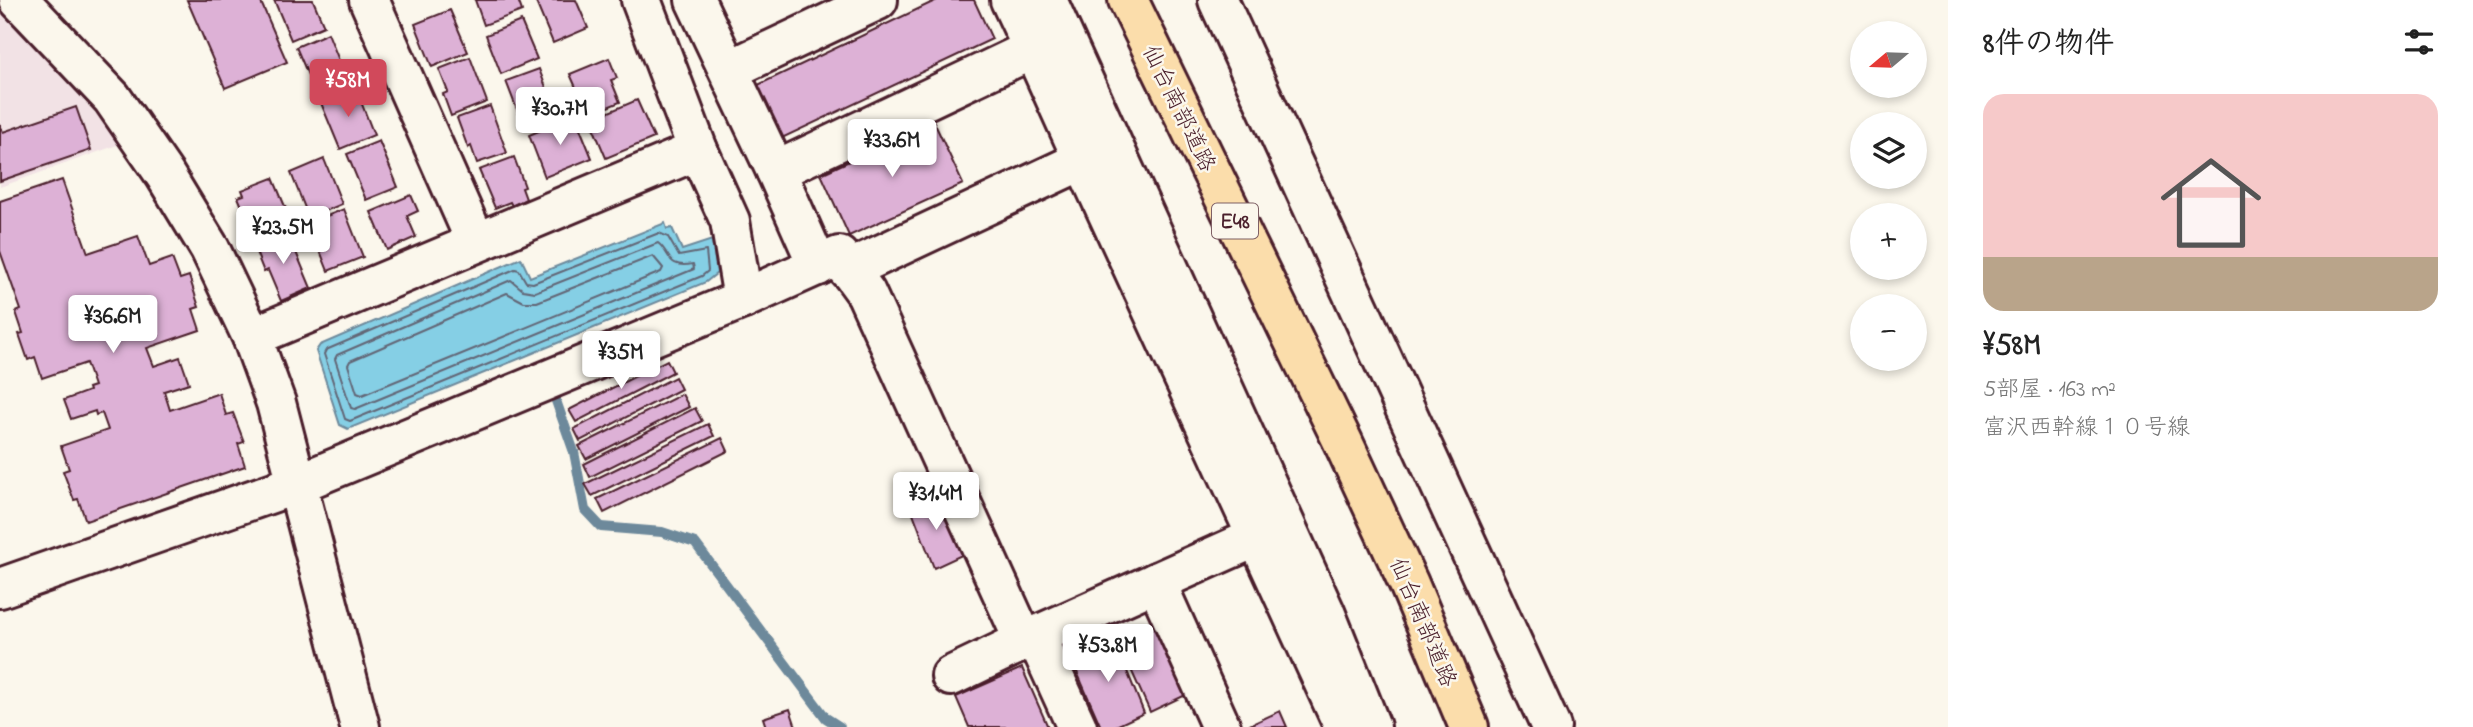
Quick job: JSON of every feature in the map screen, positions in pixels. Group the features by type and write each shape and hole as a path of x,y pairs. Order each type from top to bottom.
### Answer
{"highway":[{"name":"仙台南部道路","path":"1128,0 1343,442 1409,584 1469,727"},
{"name":"仙台南部道路","path":"1149,0 1188,82 1343,442"}],"street":[{"path":"19,0 113,98 210,249 252,337 275,403 360,727"},
{"path":"369,0 476,242"},
{"path":"640,0 698,150 730,220 743,299"},
{"path":"695,0 776,171 833,268 866,293 1030,639 1077,727"},
{"path":"729,70 878,0"},
{"path":"1010,0 1048,43 1325,612 1371,727"},
{"path":"1047,0 1048,43 1083,160 1344,727"},
{"path":"1218,0 1551,727"},
{"path":"776,171 1048,43"},
{"path":"252,337 698,150"},
{"path":"0,588 297,484 743,299 833,268 1083,160"},
{"path":"951,676 1257,537"},
{"path":"1156,582 1221,727"}],"shaded area":[{"path":"0,10 123,143 0,187"}],"water":[{"path":"665,223 667,229 672,228 682,250 712,240 717,273 706,282 348,429 340,425 316,351 320,345 521,258 530,277"}],"building":[{"path":"187,0 260,0 287,62 225,88"},
{"path":"274,0 313,0 324,26 291,40"},
{"path":"475,0 518,0 522,11 484,25"},
{"path":"535,0 576,0 588,28 553,43"},
{"path":"937,0 974,0 992,39 782,138 758,85"},
{"path":"450,10 468,52 432,67 415,24"},
{"path":"521,21 537,59 501,74 486,35"},
{"path":"328,33 348,83 317,96 296,47"},
{"path":"470,57 487,102 451,116 443,94 448,92 439,69"},
{"path":"609,58 617,78 611,80 620,102 588,115 570,74"},
{"path":"539,69 557,116 524,128 506,81"},
{"path":"356,89 374,135 340,149 321,103"},
{"path":"637,100 654,138 606,158 590,120"},
{"path":"490,106 507,153 477,163 471,146 468,148 457,118"},
{"path":"76,107 91,150 0,181 0,124 3,132"},
{"path":"575,116 592,158 545,177 529,135"},
{"path":"934,122 963,184 849,236 821,174"},
{"path":"379,141 398,187 366,200 347,154"},
{"path":"514,157 525,187 522,188 526,199 512,206 510,202 495,208 479,170"},
{"path":"324,159 342,204 309,218 291,173"},
{"path":"273,178 292,223 260,236 256,225 250,226 238,197 244,195 242,190"},
{"path":"62,180 88,253 138,236 149,266 172,258 180,279 189,276 199,307 193,309 200,330 147,348 154,366 180,357 189,383 164,391 170,410 219,393 226,415 233,413 244,442 238,444 245,466 86,521 78,499 74,500 63,471 69,469 61,446 108,430 102,413 96,415 95,411 71,419 64,400 89,391 88,388 94,386 86,363 42,378 35,357 28,360 19,334 23,333 16,312 21,310 0,251 0,201"},
{"path":"411,195 418,211 407,216 416,237 387,250 371,212"},
{"path":"344,209 363,257 328,271 309,223"},
{"path":"288,233 311,288 281,301 268,270 264,272 254,247"},
{"path":"667,360 673,372 576,422 569,410"},
{"path":"675,377 681,389 580,441 574,429"},
{"path":"682,394 689,407 586,459 579,446"},
{"path":"695,408 702,421 590,477 584,464"},
{"path":"708,424 714,436 592,496 585,484"},
{"path":"722,438 728,451 604,513 597,499"},
{"path":"923,495 928,512 943,505 964,554 934,568 908,500"},
{"path":"1161,619 1190,693 1150,712 1116,636"},
{"path":"1114,639 1144,713 1114,727 1101,727 1070,656"},
{"path":"1022,668 1048,727 969,727 956,697"},
{"path":"790,709 796,727 766,727 763,718"},
{"path":"1280,711 1287,727 1250,727 1250,725"}],"waterway":[{"path":"555,398 574,452 585,510 601,527 662,532 695,543 826,718 840,727"}]}
